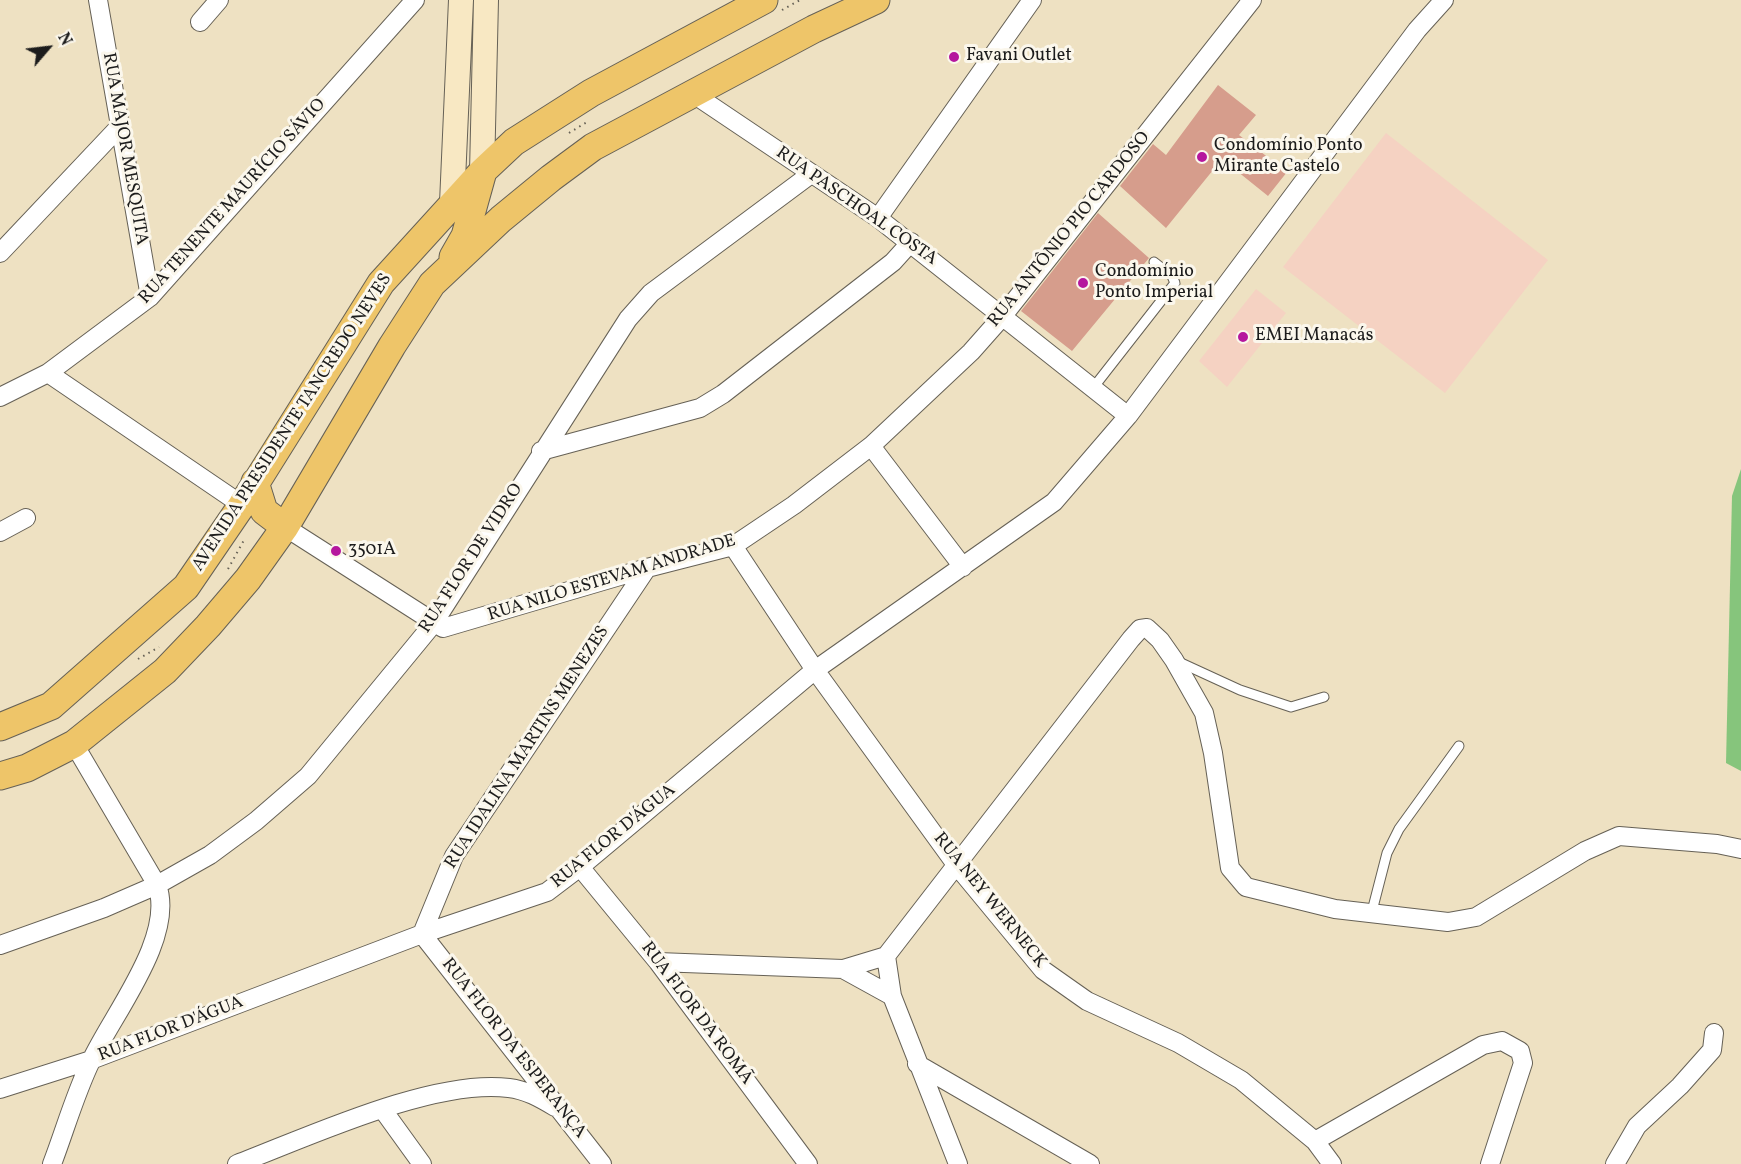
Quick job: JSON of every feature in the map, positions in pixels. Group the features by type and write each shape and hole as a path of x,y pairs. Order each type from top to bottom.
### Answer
{"main road":[{"name":"AVENIDA PRESIDENTE TANCREDO NEVES","path":"0,727 51,706 186,587 249,494 381,284 482,172 514,142 591,93 764,0"},
{"path":"432,284 501,219 593,147 692,93 876,0"},
{"path":"0,776 27,768 74,744 165,671 248,579 285,527 392,346 465,236 482,172"},
{"path":"249,494 264,511 285,527"}],"street":[{"name":"RUA MAJOR MESQUITA","path":"98,0 150,297"},
{"path":"200,22 219,0"},
{"name":"RUA TENENTE MAURÍCIO SÁVIO","path":"0,397 48,373 150,297 415,0"},
{"path":"452,203 461,0"},
{"path":"482,172 486,0"},
{"path":"878,218 1032,0"},
{"name":"RUA FLOR D'ÁGUA","path":"0,1089 91,1060 422,934 547,892 815,670 1054,502 1128,416 1417,30 1444,0"},
{"name":"RUA ANTÔNIO PIO CARDOSO","path":"871,446 971,352 1002,317 1245,3"},
{"name":"RUA PASCHOAL COSTA","path":"692,93 878,218 1128,416"},
{"path":"0,253 121,125"},
{"name":"RUA FLOR DE VIDRO","path":"0,945 105,908 157,885 210,855 308,776 433,624 628,319 651,293 811,174"},
{"path":"541,452 700,408 723,394 893,262 910,242"},
{"path":"48,373 249,494"},
{"path":"871,446 963,567"},
{"name":"RUA NILO ESTEVAM ANDRADE","path":"433,624 443,628 460,625 647,568 733,546 794,505 871,446"},
{"path":"0,532 26,518"},
{"path":"285,527 433,624"},
{"name":"RUA NEY WERNECK","path":"733,546 815,670 957,866 1043,970 1087,1001 1179,1043 1241,1080 1315,1141 1332,1164"},
{"name":"RUA IDALINA MARTINS MENEZES","path":"422,934 454,856 647,568"},
{"path":"658,962 843,969 886,956 1140,629 1147,627 1152,630 1174,660 1204,713 1210,734 1230,868 1246,887 1371,915 1448,922 1476,917 1585,851 1620,836 1717,844 1741,849"},
{"path":"52,1164 91,1060 130,993 157,932 160,894 157,885 74,744"},
{"name":"RUA FLOR DA ROMÃ","path":"580,867 658,962 808,1164"},
{"name":"RUA FLOR DA ESPERANÇA","path":"422,934 603,1164"},
{"path":"886,956 892,996 958,1164"},
{"path":"843,969 892,996"},
{"path":"1615,1164 1637,1126 1680,1086 1712,1050 1713,1033"},
{"path":"1315,1141 1483,1045 1502,1041 1520,1051 1523,1063 1490,1164"},
{"path":"917,1064 1090,1164"},
{"path":"237,1164 429,1094 473,1088 508,1087 531,1093 564,1112"},
{"path":"383,1110 423,1164"}],"lane":[{"path":"1093,388 1175,283 1172,276 1154,262"},
{"path":"1174,660 1240,690 1291,707 1324,697"},
{"path":"1371,915 1387,854 1399,829 1459,746"}],"shaded area":[{"path":"1386,133 1548,260 1445,393 1283,267"},
{"name":"EMEI Manacás","path":"1256,289 1286,313 1227,387 1199,361"}],"green space":[{"path":"1741,469 1741,771 1726,763 1732,496"}],"building":[{"name":"Condomínio Ponto Mirante Castelo","path":"1218,85 1256,115 1239,135 1287,172 1268,196 1222,159 1166,228 1120,186 1153,144 1166,155"},
{"name":"Condomínio Ponto Imperial","path":"1098,213 1149,258 1072,351 1021,311"}],"place":[{"name":"Favani Outlet","path":"954,57"},
{"name":"Condomínio Ponto Mirante Castelo","path":"1202,157"},
{"name":"Condomínio Ponto Imperial","path":"1083,283"},
{"name":"EMEI Manacás","path":"1243,337"},
{"name":"3501A","path":"336,551"}]}
